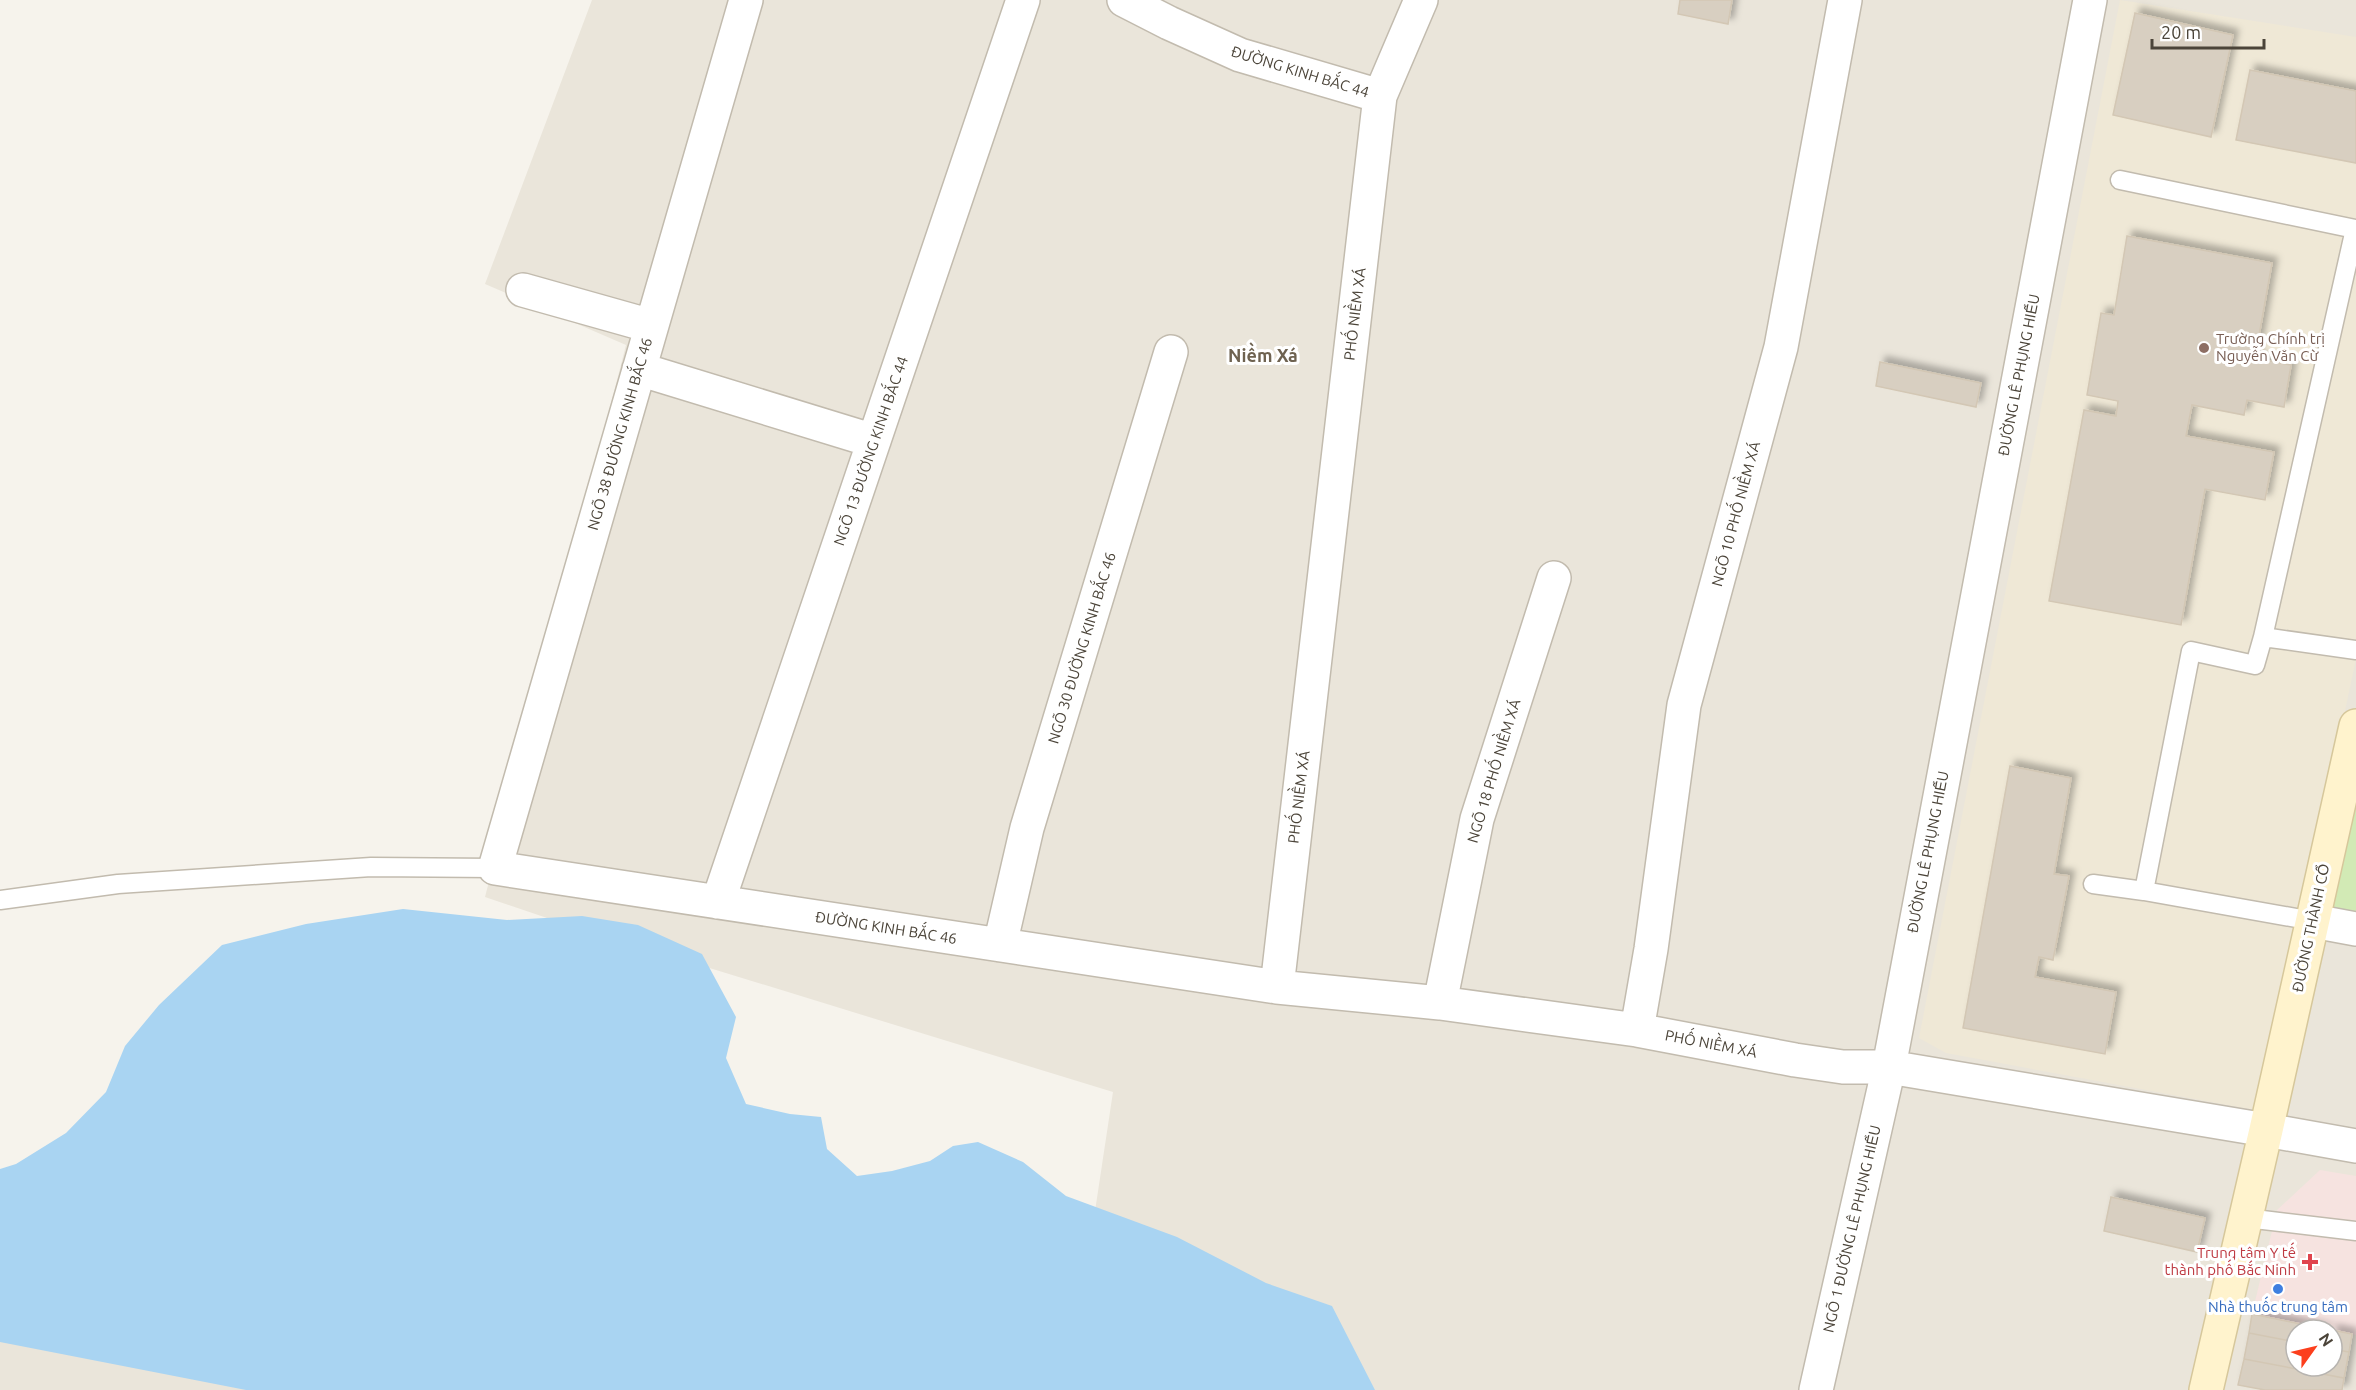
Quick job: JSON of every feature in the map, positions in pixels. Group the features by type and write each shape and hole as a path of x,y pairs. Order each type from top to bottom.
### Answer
{"main road":[{"name":"ĐƯỜNG THÀNH CỔ","path":"2266,1130 2356,726"},
{"path":"2206,1390 2266,1130"}],"street":[{"name":"NGÕ 38 ĐƯỜNG KINH BẮC 46","path":"495,868 746,0"},
{"name":"NGÕ 13 ĐƯỜNG KINH BẮC 44","path":"718,902 1023,0"},
{"name":"ĐƯỜNG KINH BẮC 44","path":"1124,0 1172,12 1240,56 1380,96"},
{"name":"PHỐ NIỀM XÁ","path":"1421,0 1380,96 1277,987 1440,1003 1637,1030 1842,1067 1889,1067"},
{"name":"NGÕ 10 PHỐ NIỀM XÁ","path":"1637,1030 1651,949 1684,705 1781,347 1845,0"},
{"name":"ĐƯỜNG LÊ PHỤNG HIỂU","path":"1889,1067 2090,0"},
{"path":"523,290 651,326"},
{"name":"NGÕ 30 ĐƯỜNG KINH BẮC 46","path":"1000,945 1027,828 1171,352"},
{"path":"639,369 874,441"},
{"name":"NGÕ 18 PHỐ NIỀM XÁ","path":"1440,1003 1477,819 1554,578"},
{"name":"ĐƯỜNG KINH BẮC 46","path":"495,868 1277,987"},
{"path":"2313,921 2356,929"},
{"path":"1889,1067 2356,1146"},
{"name":"NGÕ 1 ĐƯỜNG LÊ PHỤNG HIỂU","path":"1816,1390 1889,1067"}],"lane":[{"path":"2121,180 2355,229 2255,665 2191,651 2144,891"},
{"path":"2263,637 2356,650"},
{"path":"0,900 118,884 371,867 495,868"},
{"path":"2093,884 2313,921"},
{"path":"2246,1218 2356,1231"}],"shaded area":[{"path":"592,0 2356,0 2356,1390 1068,1390 1113,1092 485,897 626,345 485,284"},
{"name":"Trường Chính trị Nguyễn Văn Cừ","path":"2120,0 2356,37 2356,659 2260,1111 1946,1053 1919,1038"},
{"name":"Trung tâm Y tế thành phố Bắc Ninh","path":"2320,1170 2356,1176 2356,1335 2344,1333 2344,1318 2284,1318 2284,1320 2252,1314 2277,1210"},
{"path":"0,1286 453,1390 0,1390"}],"green space":[{"path":"2356,792 2356,920 2329,915"}],"water":[{"path":"403,909 507,920 582,916 638,925 702,954 736,1017 726,1058 746,1104 790,1114 821,1117 827,1149 857,1176 892,1171 930,1161 953,1146 978,1142 1023,1162 1066,1196 1177,1237 1266,1283 1332,1306 1375,1390 246,1390 0,1342 0,1169 16,1164 66,1133 106,1092 125,1046 159,1005 222,945 306,924"}],"building":[{"path":"1680,0 1732,0 1728,24 1678,14"},
{"path":"2135,13 2233,35 2211,137 2113,115"},
{"path":"2250,70 2356,91 2356,163 2236,140"},
{"path":"2127,236 2272,263 2255,358 2291,365 2284,407 2247,400 2244,415 2192,405 2186,436 2274,452 2265,500 2205,489 2181,625 2049,601 2084,410 2116,416 2118,401 2087,395 2101,313 2114,315"},
{"path":"1880,362 1981,383 1976,407 1876,386"},
{"path":"2010,766 2071,778 2054,874 2069,876 2053,960 2039,957 2035,977 2116,992 2105,1054 1963,1028"},
{"path":"2111,1197 2205,1218 2197,1252 2104,1231"},
{"path":"2252,1314 2284,1321 2284,1340 2249,1333"},
{"path":"2344,1332 2352,1334 2349,1352 2344,1351"},
{"path":"2249,1333 2284,1340 2284,1367 2244,1359"},
{"path":"2344,1351 2349,1352 2344,1378"},
{"path":"2244,1359 2284,1367 2284,1378 2344,1378 2342,1390 2265,1390 2238,1385"}],"place":[{"name":"Trường Chính trị Nguyễn Văn Cừ","path":"2204,348"},
{"name":"Trung tâm Y tế thành phố Bắc Ninh","path":"2310,1262"},
{"name":"Nhà thuốc trung tâm","path":"2278,1289"}],"district":[{"name":"Niềm Xá","path":"1263,356"}]}
